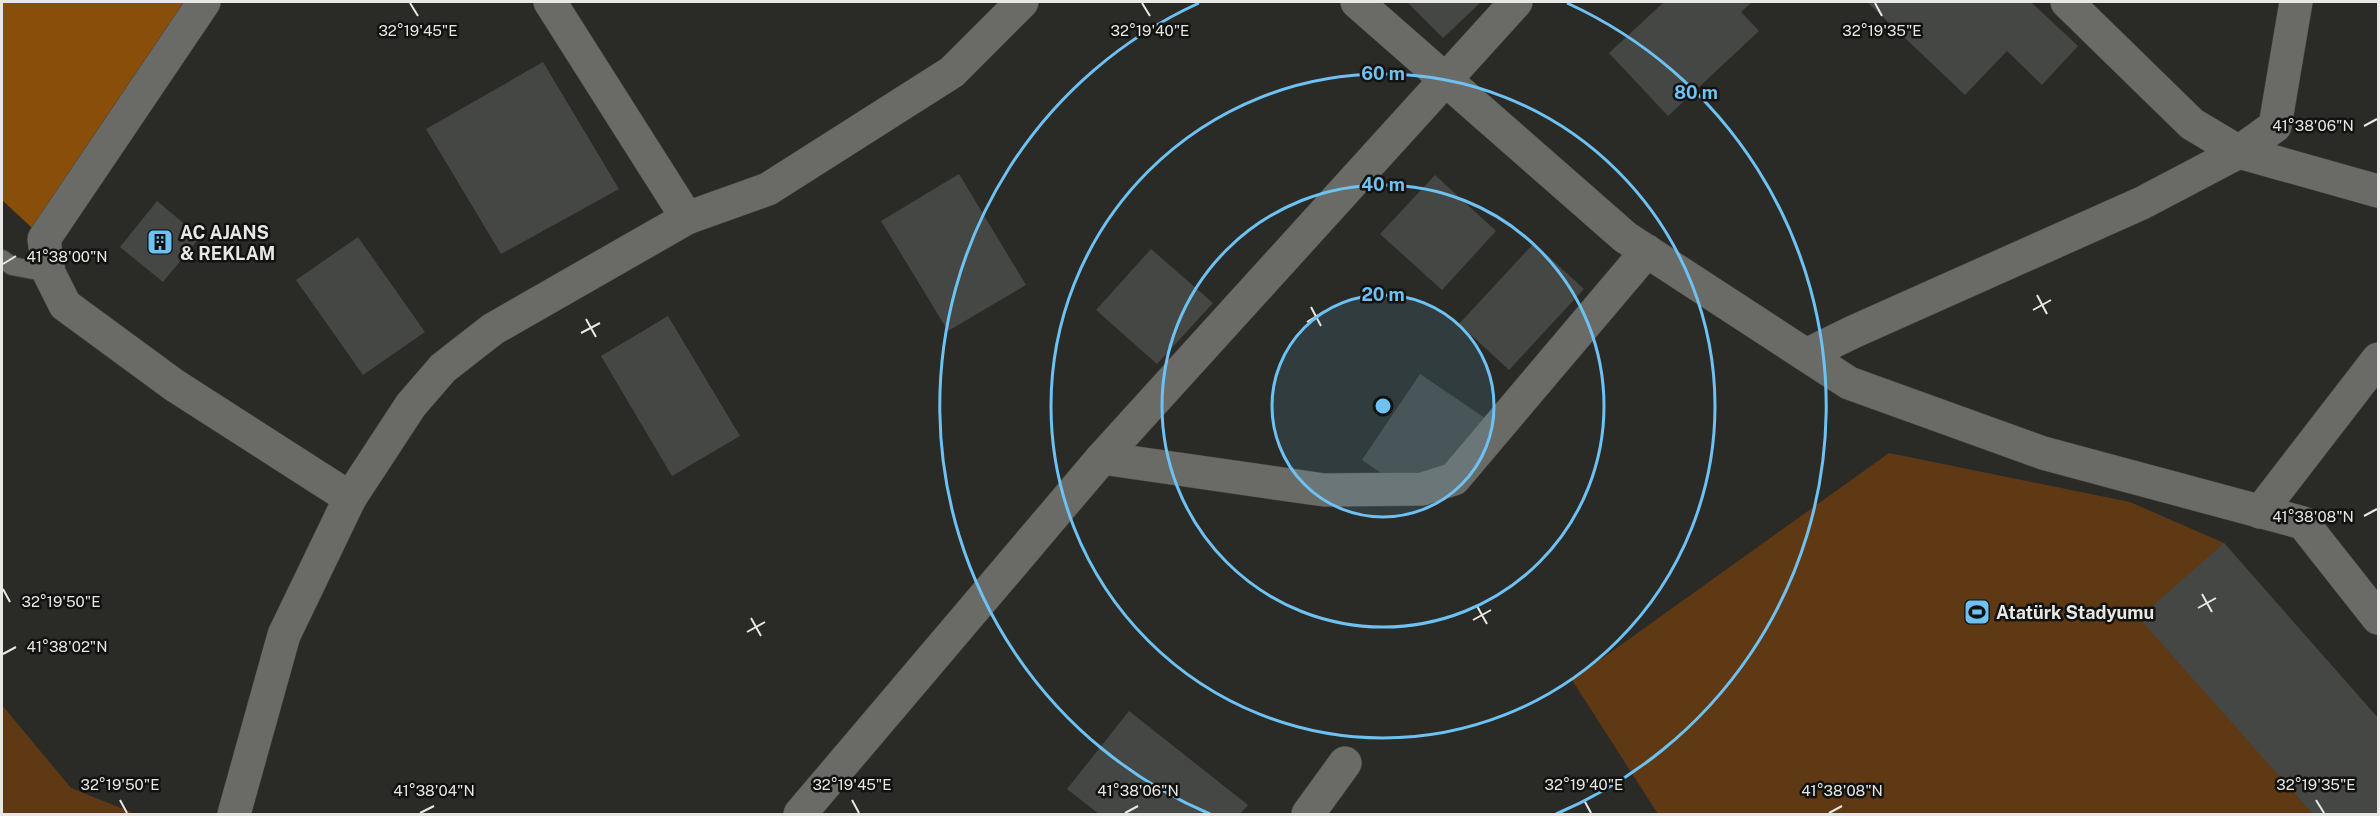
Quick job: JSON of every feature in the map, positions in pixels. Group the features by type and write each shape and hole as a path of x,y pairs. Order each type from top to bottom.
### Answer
{"street":[{"path":"204,2 44,239 49,273 65,305 112,341 174,385 350,498"},
{"path":"550,2 687,218"},
{"path":"234,814 284,635 350,498 411,405 443,368 493,329 687,218 768,189 952,72 1022,2"},
{"path":"1357,2 1625,237 1849,383 2043,453 2303,523 2379,618"},
{"path":"800,814 1102,458 1516,2"},
{"path":"2067,2 2192,124 2239,152 2379,190"},
{"path":"1806,355 1852,332 2142,202 2239,152 2275,126 2296,2"},
{"path":"1102,458 1324,490 1422,489 1454,479 1647,251"},
{"path":"2260,512 2379,359"},
{"path":"1308,814 1345,763"}],"lane":[{"path":"2,259 12,266 49,273"}],"shaded area":[{"path":"2,2 206,2 44,239 2,200"},
{"name":"Atatürk Stadyumu","path":"1889,453 2130,502 2224,543 2378,718 2378,814 1658,814 1572,680"},
{"path":"2,705 71,788 136,814 2,814"}],"building":[{"path":"1407,2 1481,2 1443,38"},
{"path":"1664,2 1752,2 1741,12 1759,31 1668,116 1609,53"},
{"path":"1867,2 2031,2 2078,46 2042,85 2007,51 1965,95"},
{"path":"543,62 619,189 501,254 426,129"},
{"path":"959,174 1026,285 948,331 881,221"},
{"path":"1435,175 1496,231 1442,290 1380,234"},
{"name":"AC AJANS & REKLAM","path":"157,201 200,237 163,282 120,247"},
{"path":"358,237 425,332 363,375 296,280"},
{"path":"1534,243 1584,289 1509,370 1459,324"},
{"path":"1151,249 1213,303 1157,364 1096,310"},
{"path":"668,316 740,436 672,476 601,356"},
{"path":"1420,374 1485,418 1427,504 1362,460"},
{"path":"2224,543 2378,718 2378,814 2313,814 2139,618"},
{"path":"1129,711 1248,805 1240,814 1099,814 1067,789"}],"place":[{"name":"AC AJANS & REKLAM","path":"160,242"},
{"name":"Atatürk Stadyumu","path":"1977,612"}]}
